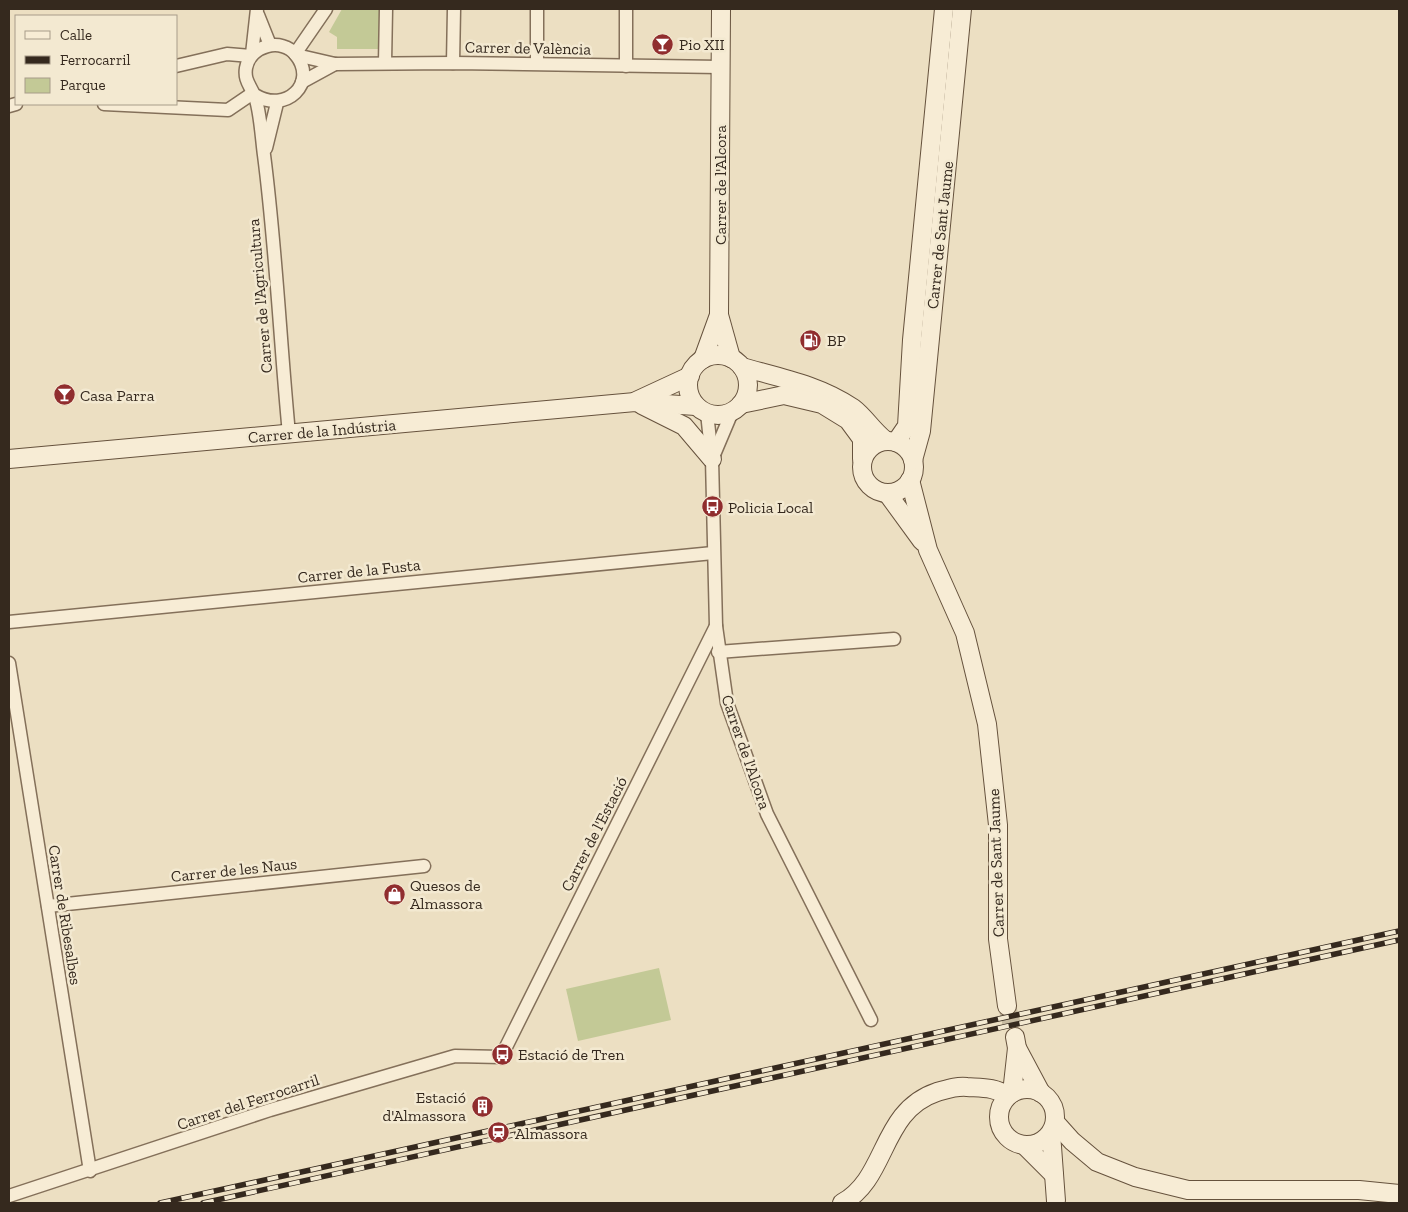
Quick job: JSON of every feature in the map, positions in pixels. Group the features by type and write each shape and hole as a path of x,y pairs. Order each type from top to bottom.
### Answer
{"street":[{"path":"296,54 326,9"},
{"path":"385,62 386,9"},
{"path":"453,63 454,9"},
{"path":"537,9 537,64"},
{"path":"626,9 626,66"},
{"name":"Carrer de l'Alcora","path":"703,360 719,315 721,9"},
{"name":"Carrer de Sant Jaume","path":"890,441 907,426 913,330 944,9"},
{"name":"Carrer de Sant Jaume","path":"913,460 920,431 962,9"},
{"path":"257,11 270,45"},
{"path":"252,55 257,11"},
{"path":"270,45 284,46 296,54 303,68 302,82 293,97 277,103 265,101 254,94 247,85 245,75 246,65 252,55 260,48 270,45"},
{"path":"178,66 227,54 252,55"},
{"name":"Carrer de València","path":"296,54 334,64 385,62 720,67"},
{"name":"Carrer de València","path":"302,82 334,64"},
{"path":"125,105 228,110 254,94"},
{"name":"Carrer de l'Agricultura","path":"254,94 264,156 289,434"},
{"name":"Carrer de l'Agricultura","path":"264,156 277,103"},
{"path":"719,315 733,356 748,386 736,408"},
{"path":"714,356 733,356 814,386 830,394 855,410 874,432 890,441 904,446 913,460 914,467 910,480 900,490 887,493 879,492 866,482 863,475 862,439 848,420 822,404 784,395 736,408 720,415 702,409 689,390 690,376 693,369 703,360 714,356"},
{"name":"Carrer de la Indústria","path":"635,402 690,376"},
{"path":"635,402 684,426 712,459"},
{"name":"Carrer de la Indústria","path":"9,459 635,402 702,409"},
{"name":"Carrer de l'Alcora","path":"712,459 736,408"},
{"name":"Carrer de l'Alcora","path":"702,409 712,459 712,552 716,626 718,652 727,704 767,814 871,1020"},
{"path":"862,459 871,446 890,441"},
{"name":"Carrer de Sant Jaume","path":"910,480 928,550 965,633 987,724 998,825 998,939 1007,1006"},
{"name":"Carrer de Sant Jaume","path":"887,493 928,550"},
{"name":"Carrer de la Fusta","path":"9,622 712,552"},
{"name":"Carrer de l'Estació","path":"501,1057 716,626"},
{"path":"718,652 894,639"},
{"name":"Carrer de Ribesalbes","path":"9,663 90,1171"},
{"name":"Carrer de les Naus","path":"48,906 424,866"},
{"path":"1053,1127 1040,1143 1026,1146 1009,1141 999,1127 999,1110 1010,1094 1016,1042 1041,1093 1050,1101 1054,1112 1056,1201"},
{"name":"Carrer del Ferrocarril","path":"9,1196 90,1171 270,1110 455,1056 501,1057"},
{"path":"842,1203 850,1199 871,1172 898,1119 920,1098 957,1086 997,1089 1010,1094 1026,1089 1041,1093"},
{"path":"1053,1127 1097,1162 1135,1177 1188,1190 1359,1190 1399,1194"},
{"path":"1026,1146 1054,1175"}],"green space":[{"path":"342,9 379,9 379,49 337,49 337,37 329,32"},
{"path":"659,968 671,1020 578,1041 566,989"}],"tunnel":[{"path":"1007,1006 1015,1037"}],"railway":[{"path":"160,1203 1399,931"},
{"path":"203,1203 1399,940"}],"place":[{"name":"Pio XII","path":"663,44"},
{"name":"BP","path":"811,340"},
{"name":"Casa Parra","path":"64,395"},
{"name":"Policia Local","path":"712,507"},
{"name":"Quesos de Almassora","path":"394,894"},
{"name":"Estació de Tren","path":"502,1054"},
{"name":"Estació d'Almassora","path":"482,1106"},
{"name":"Almassora","path":"499,1133"}]}
